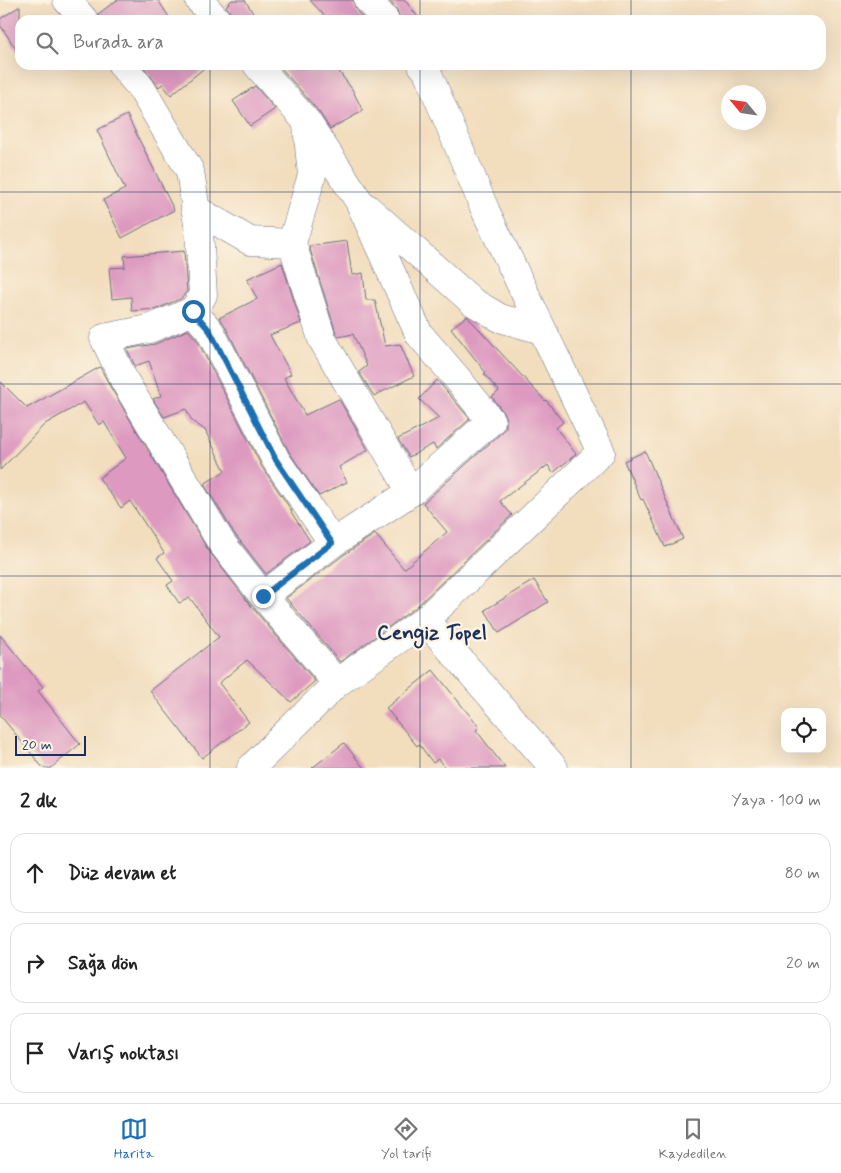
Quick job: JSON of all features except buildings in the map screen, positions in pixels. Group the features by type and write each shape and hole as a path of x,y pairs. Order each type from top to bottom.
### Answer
{"street":[{"path":"67,0 80,15"},
{"path":"199,0 212,15"},
{"path":"368,0 381,15"},
{"path":"126,70 141,88 190,171 198,231 203,295 193,311 149,329 104,338 124,380 221,542 263,596 338,683"},
{"path":"261,70 307,122 358,201 419,334 491,421 411,492 332,543 263,596"},
{"path":"252,768 338,683 425,620 601,452 486,212 426,70"},
{"path":"307,122 312,175 292,243 322,339 411,492"},
{"path":"358,201 473,302 500,318 542,330"},
{"path":"195,209 250,241 292,243"},
{"path":"193,311 210,331 276,460 332,543"},
{"path":"425,620 554,768"}],"district":[{"name":"Cengiz Topel","path":"432,632"}],"route":[{"path":"193,311 210,331 276,460 332,543 263,596"}]}
